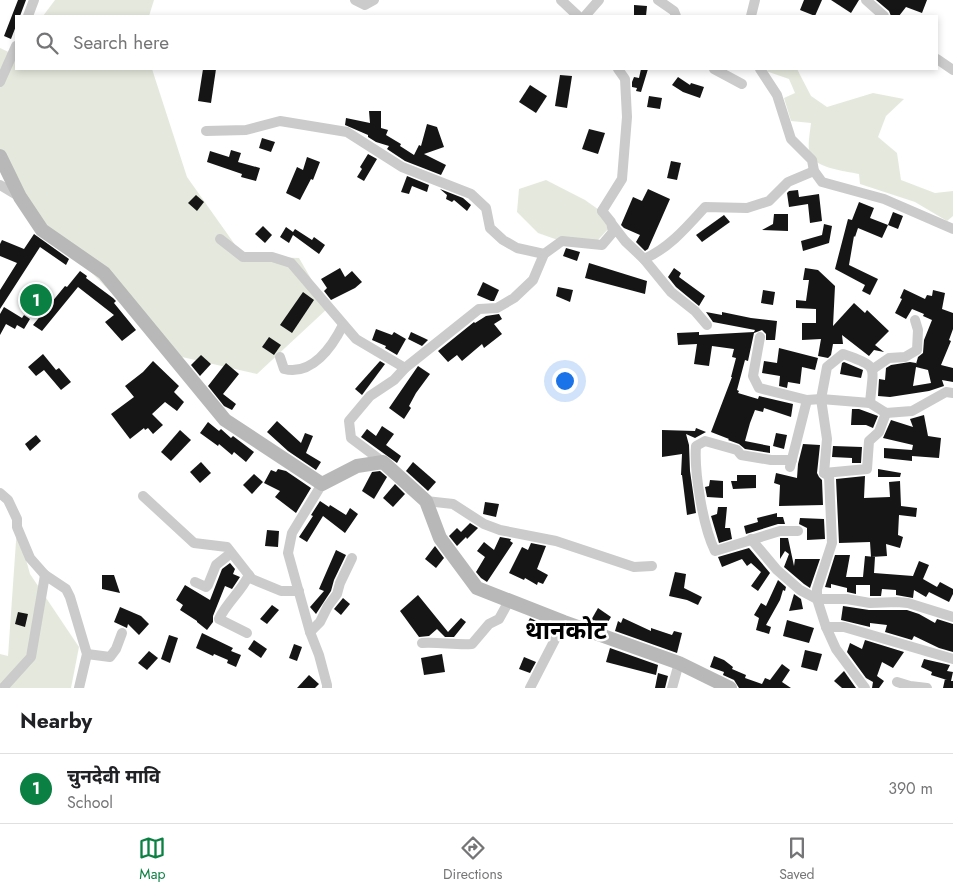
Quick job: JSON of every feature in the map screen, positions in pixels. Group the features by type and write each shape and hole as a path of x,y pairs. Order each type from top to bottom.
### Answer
{"street":[{"path":"28,15 34,0"},
{"path":"355,0 365,5 374,0"},
{"path":"561,0 577,15"},
{"path":"586,15 599,0"},
{"path":"658,0 674,11 676,15"},
{"path":"751,15 755,0"},
{"path":"866,0 883,15"},
{"path":"0,82 15,48"},
{"path":"938,60 953,70"},
{"path":"602,211 622,179 627,117 625,79 619,70"},
{"path":"716,70 742,84"},
{"path":"761,70 777,96 791,139 812,160 814,171 822,182 884,199 953,229"},
{"path":"206,131 246,130 280,121 346,132 402,167 471,194 486,208 490,228 503,240 517,248 544,254"},
{"path":"0,156 20,198 42,230 104,273 225,420 322,484"},
{"path":"644,259 656,254 675,240 705,207 747,208 754,206 769,201 788,182 814,171"},
{"path":"0,185 20,198"},
{"path":"602,211 611,222 613,232 602,245 562,241 544,254 534,280 514,298 497,308 478,309 405,368 394,380 370,396 349,421 351,438 383,462 426,501 440,538 477,588 564,622 679,663 730,688"},
{"path":"602,211 625,241 644,259 671,292 695,311 707,325"},
{"path":"220,239 244,257 272,257 291,263 356,339 405,368"},
{"path":"873,370 889,358 905,357 917,350 918,330 916,320"},
{"path":"280,357 284,369 292,372 310,366 335,342 343,325"},
{"path":"760,337 754,376 759,388 808,400 821,399 870,403 886,413 912,410 946,392 953,393"},
{"path":"824,473 827,440 821,399 827,367 843,354 868,362 873,370 870,403"},
{"path":"798,531 780,531 715,551 706,528 695,461 696,446 705,441 737,450 741,455 791,464 808,400"},
{"path":"824,473 867,469 869,441 879,432 886,413"},
{"path":"326,688 327,685 319,655 310,632 288,553 292,533 322,484 357,466 383,462"},
{"path":"824,473 829,476 832,543 817,589 817,599 826,627 836,648 865,688"},
{"path":"0,493 8,500 17,519 16,526 30,558 45,576 66,589 70,597 87,654 80,688"},
{"path":"143,496 194,543 227,547 252,579 281,591 299,591"},
{"path":"426,501 453,504 484,524 500,530 556,541 634,567 652,566"},
{"path":"751,539 777,570 800,590 817,599 847,599 870,604 908,603 953,617"},
{"path":"195,582 206,587 216,565 231,553"},
{"path":"310,632 320,622 337,594 352,558"},
{"path":"247,633 219,619 224,609 243,588 249,575"},
{"path":"3,688 31,657 45,576"},
{"path":"422,643 472,644 489,624 499,619 509,601"},
{"path":"530,688 564,622"},
{"path":"826,627 844,627 953,659"},
{"path":"87,654 110,657 116,649 122,633"},
{"path":"672,688 679,663"},
{"path":"897,682 927,688"}],"shaded area":[{"path":"55,0 154,0 149,15 44,15"},
{"path":"0,48 13,54 15,51 15,70 152,70 187,177 243,256 299,258 328,308 257,374 173,355 93,274 42,230 0,155"},
{"path":"798,70 811,96 827,107 873,93 904,99 886,116 878,137 897,153 901,180 935,193 953,191 953,216 947,221 915,202 860,184 859,174 829,168 815,161 809,150 811,123 791,121 784,98 795,93 789,79 766,71"},
{"path":"546,180 585,200 609,217 610,227 598,240 555,239 538,233 517,212 519,189"},
{"path":"17,527 30,574 79,647 71,688 0,688 0,654 8,656"}],"building":[{"path":"18,0 26,0 20,15 15,15 15,29 11,39 4,36"},
{"path":"804,0 822,0 815,15 800,10"},
{"path":"831,0 859,0 851,13"},
{"path":"876,0 927,0 922,13 906,7 900,15 891,15 889,11"},
{"path":"634,5 647,6 646,15 634,15"},
{"path":"203,70 216,70 211,103 198,101"},
{"path":"641,70 648,70 641,92 636,91 637,88 632,87 634,77 639,78"},
{"path":"560,75 572,76 567,108 555,106"},
{"path":"678,77 690,85 691,83 704,87 700,98 683,92 672,85"},
{"path":"530,85 547,96 536,113 519,102"},
{"path":"649,96 662,98 660,109 647,107"},
{"path":"369,111 381,111 381,128 388,130 386,135 414,155 419,145 421,146 427,124 437,127 444,147 424,154 446,165 441,175 405,161 387,149 389,146 376,142 368,137 368,135 345,125 346,118 370,123"},
{"path":"589,129 605,133 598,154 582,149"},
{"path":"262,138 275,142 271,152 259,148"},
{"path":"231,150 241,153 238,162 260,168 256,181 241,177 242,174 207,162 210,151 229,157"},
{"path":"368,154 377,159 364,181 357,177 362,169 360,167"},
{"path":"307,157 320,162 313,180 311,179 300,200 286,193 297,167 303,170"},
{"path":"671,161 681,163 677,180 667,178"},
{"path":"407,176 429,185 427,192 412,186 409,194 401,192"},
{"path":"440,189 463,198 471,205 467,211 454,200 452,202 446,199 447,195"},
{"path":"648,189 670,199 648,249 645,251 636,242 640,235 621,225 633,197 642,201"},
{"path":"798,190 799,197 819,194 822,221 810,223 808,204 789,207 787,193"},
{"path":"196,195 204,202 197,211 188,203"},
{"path":"859,202 874,208 870,218 888,225 882,238 858,228 854,236 849,265 878,279 870,295 862,291 865,285 835,269 848,219 852,220"},
{"path":"893,212 903,216 898,229 888,225"},
{"path":"774,214 788,214 788,231 762,230 773,224"},
{"path":"724,215 730,222 702,242 696,235"},
{"path":"824,224 832,226 829,243 803,251 801,241 822,235"},
{"path":"263,226 272,235 265,243 255,234"},
{"path":"286,227 293,232 295,229 312,240 314,237 325,245 319,254 293,235 289,243 280,237"},
{"path":"34,234 69,259 66,265 40,247 0,309 0,290 17,263 0,256 0,244 2,240 24,249"},
{"path":"566,248 580,252 577,261 563,256"},
{"path":"589,263 647,281 645,294 585,278"},
{"path":"340,268 345,277 352,271 362,282 355,288 331,300 324,291 327,288 321,279"},
{"path":"674,268 681,273 679,277 705,296 699,306 676,287 668,277"},
{"path":"805,268 818,270 835,286 833,326 854,303 865,313 867,310 889,331 875,345 884,352 874,350 869,356 842,335 843,344 833,344 831,355 828,358 818,356 821,339 802,340 802,323 816,323 816,309 796,308 796,300 806,301 809,280 803,280"},
{"path":"80,271 87,276 86,278 116,301 114,303 136,330 122,341 105,322 114,315 78,287 42,331 33,325"},
{"path":"483,282 499,290 494,301 477,295"},
{"path":"558,287 573,290 570,302 556,296"},
{"path":"904,289 925,299 927,295 932,296 933,290 945,293 942,309 953,313 953,329 949,340 951,341 941,365 953,368 953,382 942,380 944,386 929,391 890,397 878,396 879,379 885,380 886,368 891,365 910,362 916,364 918,357 923,353 924,340 932,320 912,309 906,319 895,313 902,299 900,298","holes":["916,367 928,370 931,383 913,386"]},
{"path":"763,290 775,292 773,305 761,303"},
{"path":"303,292 314,300 292,333 280,325"},
{"path":"4,307 22,318 24,315 30,319 24,329 17,325 15,329 6,324 0,335 0,314"},
{"path":"706,312 722,315 722,312 777,321 775,340 766,340 766,334 762,330 754,333 748,361 745,360 737,390 739,391 738,393 758,399 759,396 793,404 791,417 764,408 763,412 755,410 745,441 770,446 770,453 745,449 729,439 711,432 732,377 736,358 732,357 734,349 712,346 709,366 694,364 697,344 678,345 677,333 699,332 699,335 754,332 755,330 713,322"},
{"path":"499,314 502,319 494,324 502,334 484,348 482,344 462,361 457,355 448,362 438,351 474,322 486,316"},
{"path":"376,329 392,335 394,332 406,339 397,355 385,348 386,346 372,340"},
{"path":"411,332 428,340 422,346 408,339"},
{"path":"269,337 281,345 274,355 262,347"},
{"path":"779,348 818,358 815,370 802,367 800,384 788,382 787,388 779,386 780,376 762,373 764,361 777,363"},
{"path":"43,354 56,370 59,368 71,382 61,390 44,370 36,376 28,367"},
{"path":"201,355 211,364 200,376 191,365"},
{"path":"153,361 179,386 174,392 184,402 177,411 165,402 152,414 163,425 153,434 148,428 145,430 144,428 130,439 111,414 134,397 125,386 143,372"},
{"path":"380,361 385,364 362,395 355,389"},
{"path":"844,362 863,370 861,378 840,374 842,363"},
{"path":"226,363 239,374 223,394 236,404 232,410 224,406 208,386"},
{"path":"418,366 430,374 416,393 409,406 411,408 404,419 389,408"},
{"path":"852,409 859,409 878,416 873,428 866,425 851,425"},
{"path":"924,415 928,436 941,438 939,458 912,456 912,461 884,458 884,448 912,450 913,445 883,438 891,420 913,427 910,419"},
{"path":"277,421 301,443 305,433 313,436 306,453 321,462 316,470 288,451 267,432"},
{"path":"208,422 219,431 221,429 231,438 233,436 254,452 246,462 234,452 232,455 219,444 218,446 200,433"},
{"path":"382,426 394,434 386,445 401,456 397,463 361,437 367,429 376,436"},
{"path":"696,428 706,432 695,438 686,434 689,445 690,471 696,513 687,515 681,475 682,454 662,457 662,430 695,431"},
{"path":"180,430 191,440 171,461 161,452"},
{"path":"776,433 787,435 784,449 773,446"},
{"path":"36,435 41,441 30,451 25,444"},
{"path":"803,444 820,445 817,473 822,480 823,505 779,506 780,485 774,483 776,473 797,478"},
{"path":"833,446 862,447 861,463 852,463 852,458 832,457"},
{"path":"201,462 211,473 200,483 190,472"},
{"path":"413,462 436,482 428,491 406,471"},
{"path":"278,469 286,471 311,488 296,513 275,497 280,491 264,483 271,470 276,472"},
{"path":"878,469 901,473 900,477 878,477"},
{"path":"380,471 387,477 374,499 362,491 372,472"},
{"path":"254,474 263,482 252,494 243,485"},
{"path":"737,475 756,475 756,488 733,489 731,481 737,481"},
{"path":"865,476 864,498 890,497 889,482 900,481 901,506 917,508 916,517 899,515 898,535 903,537 900,548 886,544 887,556 871,557 870,542 839,543 836,479"},
{"path":"710,480 723,481 723,498 707,497 705,487 709,486"},
{"path":"395,484 405,494 393,507 383,498"},
{"path":"320,501 346,515 350,508 358,514 345,533 323,516 307,542 299,537 313,516 311,515"},
{"path":"485,502 499,504 496,517 483,514"},
{"path":"718,507 727,507 725,528 730,528 732,539 719,543 711,516 717,514"},
{"path":"777,513 777,517 783,517 785,524 778,524 746,534 744,526 758,522 757,518"},
{"path":"800,518 824,519 825,539 807,540 807,528 799,524"},
{"path":"470,523 478,528 457,546 449,536 457,528 461,532"},
{"path":"267,530 279,531 278,547 265,546"},
{"path":"500,537 511,539 510,541 513,543 487,582 476,572 485,557 477,551 484,542 494,550"},
{"path":"780,538 788,538 794,566 795,559 820,559 810,588 784,567 789,554 785,551 780,559"},
{"path":"531,543 546,546 537,569 548,575 543,584 538,582 537,585 525,578 524,580 509,573 522,547 528,550"},
{"path":"435,546 444,558 436,568 425,559"},
{"path":"749,548 770,573 758,591 751,586 761,572 751,563 747,566 742,559 722,567 718,557"},
{"path":"336,550 346,555 331,591 316,614 310,607 324,591 319,589"},
{"path":"835,555 850,555 846,577 863,577 865,556 875,557 874,573 913,576 919,561 929,565 923,579 937,587 940,582 953,589 953,594 949,602 929,592 926,597 914,590 913,598 896,595 896,590 882,589 881,596 870,596 870,585 856,585 856,594 847,592 847,588 831,584 831,588 825,587"},
{"path":"230,563 235,569 233,574 240,577 232,589 225,586 213,616 213,622 207,630 180,610 183,605 176,600 185,585 210,600 222,569"},
{"path":"675,572 686,574 684,588 702,597 698,605 687,600 669,596"},
{"path":"102,575 114,575 120,593 102,589"},
{"path":"778,580 786,587 766,625 771,627 769,634 756,630 759,618 754,615 761,603 766,606"},
{"path":"794,594 801,599 803,609 789,611"},
{"path":"418,595 448,632 461,618 466,622 454,637 445,637 437,629 429,636 419,637 400,611"},
{"path":"343,598 350,604 341,615 334,609"},
{"path":"272,605 279,610 267,624 260,619"},
{"path":"843,606 869,610 907,610 935,623 937,619 953,624 953,652 939,648 914,636 912,640 885,632 887,625 870,623 870,627 841,620"},
{"path":"120,607 141,616 149,624 139,635 128,624 127,628 114,622"},
{"path":"598,608 611,617 605,627 590,622"},
{"path":"18,612 28,614 25,627 15,624"},
{"path":"530,618 541,623 536,633 525,628"},
{"path":"623,618 651,631 651,628 672,635 674,631 682,633 677,653 615,631 618,621 621,623"},
{"path":"787,620 814,628 809,643 783,636"},
{"path":"202,633 233,648 231,651 241,655 236,667 227,663 228,660 214,654 213,656 196,648"},
{"path":"169,635 178,638 170,663 161,659"},
{"path":"254,640 267,649 261,658 248,649"},
{"path":"865,640 904,652 893,668 882,662 877,676 884,681 879,688 872,688 873,682 866,678 847,652 850,643 862,649"},
{"path":"294,644 302,647 297,661 289,658"},
{"path":"610,648 658,665 656,675 606,662"},
{"path":"805,650 822,654 817,671 801,667"},
{"path":"149,651 158,658 147,670 138,663"},
{"path":"442,654 445,672 424,675 421,658"},
{"path":"714,656 724,660 733,667 732,669 746,675 745,678 762,684 765,678 770,680 782,664 790,670 782,682 791,688 739,688 734,680 723,675 724,672 710,667"},
{"path":"524,657 536,662 530,673 519,669"},
{"path":"924,659 950,665 947,671 953,672 951,681 953,681 953,688 943,688 945,679 931,675 932,672 921,667"},
{"path":"844,671 856,688 842,688 834,681"},
{"path":"658,673 668,676 665,688 655,688"},
{"path":"309,675 319,684 315,688 297,688"}],"place":[{"name":"चुनदेवी मावि","path":"36,300"}],"district":[{"name":"थानकोट","path":"566,630"}]}
